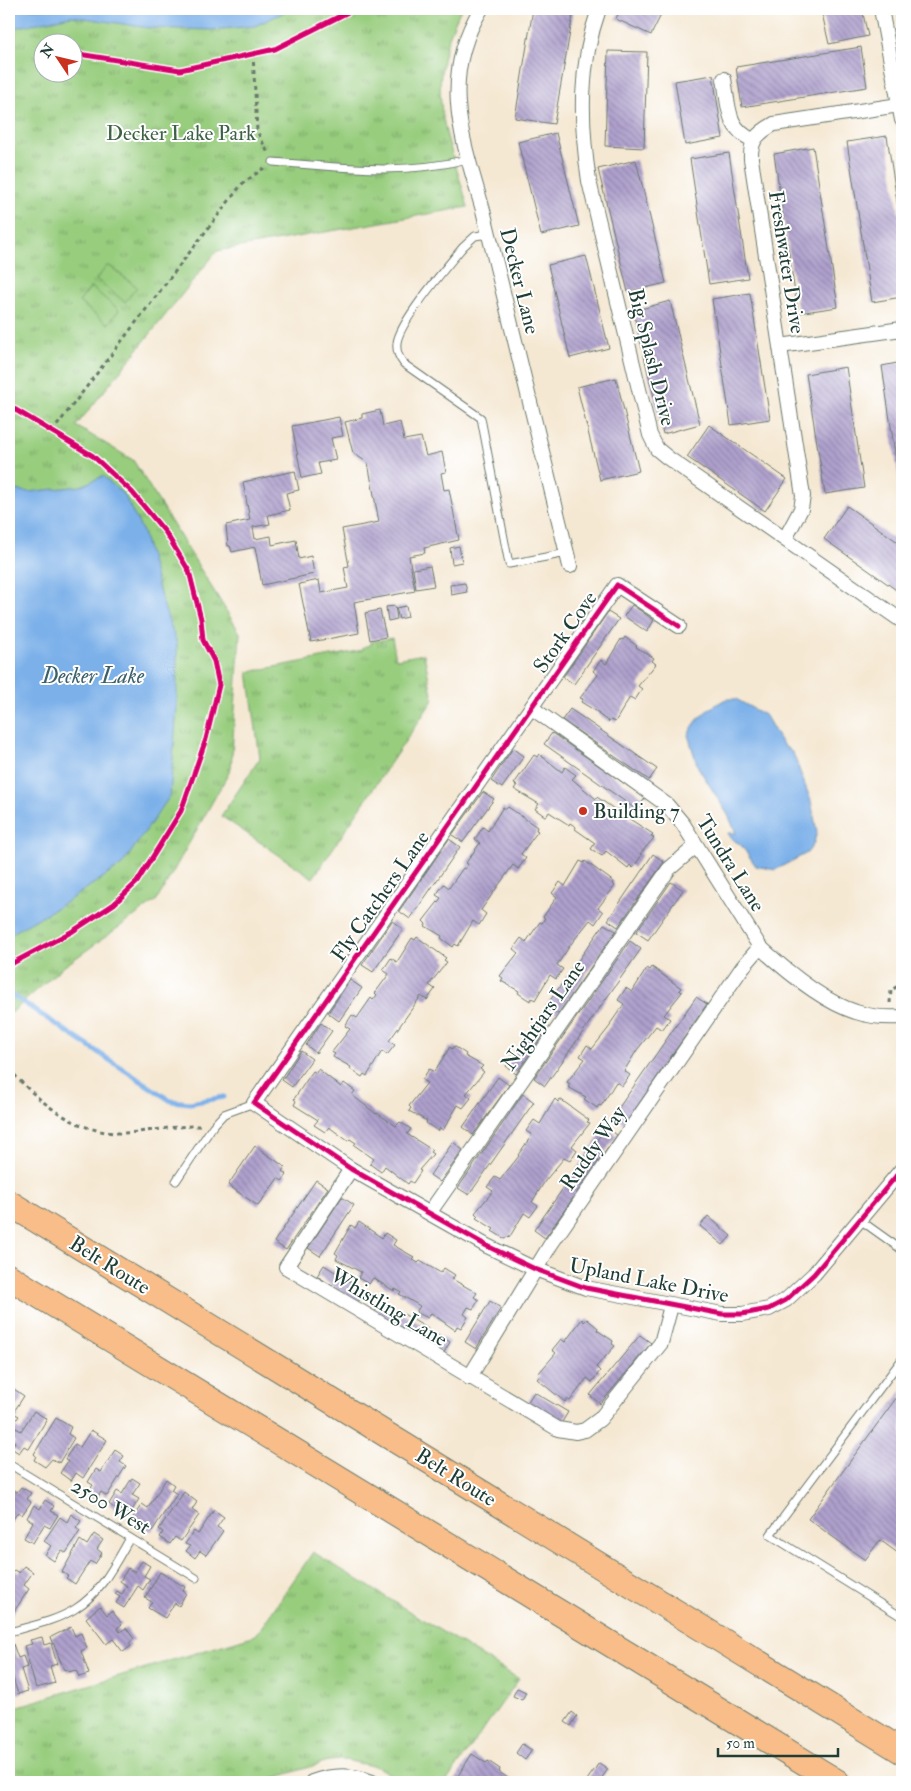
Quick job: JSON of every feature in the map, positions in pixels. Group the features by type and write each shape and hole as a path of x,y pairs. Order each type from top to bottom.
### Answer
{"highway":[{"name":"Belt Route","path":"9,1203 902,1750"},
{"path":"9,1277 837,1782"}],"street":[{"name":"Decker Lane","path":"482,9 464,44 456,84 457,105 468,159 569,559"},
{"name":"Big Splash Drive","path":"599,9 591,32 582,79 584,149 589,181 650,435 657,449 668,458 902,621"},
{"path":"881,9 902,120"},
{"path":"724,79 733,126 742,136 752,140 761,131 774,124 899,105"},
{"name":"Freshwater Drive","path":"752,140 751,159 803,496 802,509 785,538"},
{"path":"780,346 902,329"},
{"name":"Stork Cove","path":"532,708 617,585 678,626"},
{"name":"Tundra Lane","path":"532,708 667,805 683,824 760,947 798,979 842,1006 872,1016 902,1017"},
{"name":"Fly Catchers Lane","path":"254,1103 532,708"},
{"name":"Nightjars Lane","path":"430,1212 669,869 696,846"},
{"name":"Ruddy Way","path":"469,1378 535,1269 742,968 760,947"},
{"name":"Upland Lake Drive","path":"254,1103 351,1169 430,1212 487,1246 535,1269 573,1284 671,1306 722,1314 742,1314 769,1309 796,1292 902,1169"},
{"name":"Whistling Lane","path":"351,1169 286,1267 550,1426 566,1432 576,1432 585,1430 600,1419 657,1350 664,1334 671,1306"},
{"path":"312,1782 321,1778 347,1776 372,1782"}],"lane":[{"path":"273,162 386,171 416,169 468,159"},
{"path":"488,234 474,236 463,247 403,327 396,343 397,351 404,364 481,418 509,564 569,559"},
{"path":"176,1181 213,1126 224,1114 254,1103"},
{"path":"860,1220 902,1250"},
{"path":"902,1359 770,1535 902,1617"},
{"name":"2500 West","path":"9,1464 196,1578"},
{"path":"9,1632 64,1615 84,1602 103,1582 130,1538"}],"path":[{"path":"244,56 260,52"},
{"path":"52,432 242,184 273,162 257,131 253,54"},
{"path":"45,427 60,437"},
{"path":"890,1006 891,990 902,984"},
{"path":"9,1069 24,1086 53,1108 72,1122 89,1129 116,1133 189,1125 213,1126"}],"green space":[{"name":"Decker Lake Park","path":"9,9 461,9 449,37 440,86 446,131 468,207 217,251 76,426 133,460 240,633 231,769 157,900 59,970 9,1015"},
{"path":"108,265 137,287 125,302 96,279"},
{"path":"91,287 119,310 108,324 79,302"},
{"path":"392,638 396,659 424,654 433,700 313,878 221,816 260,758 248,672 363,650 363,647 371,645 371,642"},
{"path":"313,1552 519,1679 446,1782 404,1782 377,1767 345,1760 328,1761 262,1782 9,1782 9,1709 256,1635"}],"water":[{"path":"9,9 291,9 255,26 212,30 149,28 71,16 9,29"},
{"name":"Decker Lake","path":"103,476 124,495 143,532 163,604 177,643 177,707 170,796 122,865 63,904 9,935 9,489 28,492 81,486"},
{"path":"726,699 736,699 766,716 782,744 793,753 811,801 817,832 813,845 807,853 775,870 756,866 741,845 729,837 728,833 736,833 728,815 698,767 688,735 703,714"}],"building":[{"path":"533,9 574,9 554,124 515,118"},
{"path":"620,9 664,9 651,35 616,19"},
{"path":"821,9 862,9 868,36 829,44"},
{"path":"897,9 902,9 902,31 901,31"},
{"path":"861,47 867,87 742,107 736,67"},
{"path":"608,51 647,52 644,148 605,146"},
{"path":"713,75 723,138 685,145 675,81"},
{"path":"556,133 579,226 541,235 518,142"},
{"path":"887,136 902,234 902,297 872,302 847,142"},
{"path":"813,147 838,307 798,313 774,154"},
{"path":"729,153 748,278 709,284 690,159"},
{"path":"636,160 666,283 628,292 598,169"},
{"path":"586,256 609,348 570,358 548,265"},
{"path":"750,293 770,419 731,425 712,299"},
{"path":"670,301 700,424 663,434 633,311"},
{"path":"902,362 902,494 901,494 882,366"},
{"path":"846,367 864,488 825,494 806,374"},
{"path":"616,378 639,471 600,480 577,387"},
{"path":"380,410 383,426 400,422 404,440 421,437 426,456 442,452 446,472 441,473 444,490 449,489 459,540 424,548 425,553 409,556 415,591 354,602 359,633 311,642 299,584 319,580 321,593 348,588 344,567 349,566 342,529 379,522 368,463 353,453 345,422 362,418 362,414"},
{"path":"339,417 343,436 331,438 336,460 318,463 321,474 302,478 292,426"},
{"path":"709,425 787,479 765,511 687,457"},
{"path":"295,471 299,490 286,493 290,510 268,515 270,524 253,527 255,539 271,536 272,545 296,540 299,559 311,556 314,574 262,585 255,547 232,552 230,546 228,546 226,525 250,520 243,482"},
{"path":"847,506 902,545 902,594 824,539"},
{"path":"459,546 462,562 452,564 450,548"},
{"path":"430,566 434,586 416,589 413,569"},
{"path":"465,583 467,592 451,595 450,585"},
{"path":"632,605 654,620 647,632 624,616"},
{"path":"395,606 397,619 388,621 386,607"},
{"path":"406,606 408,617 399,619 396,608"},
{"path":"380,610 386,637 370,640 365,613"},
{"path":"608,612 619,619 574,684 563,677"},
{"path":"625,637 636,647 654,658 652,661 656,664 638,686 642,689 635,700 630,697 615,722 611,720 609,722 599,713 581,702 583,699 580,698 598,675 593,671 601,660 606,664 621,639 623,640"},
{"path":"570,709 657,769 649,780 562,720"},
{"path":"552,733 645,798 637,810 544,744"},
{"path":"513,748 524,756 502,788 491,781"},
{"name":"Building 7","path":"539,754 562,772 565,767 576,775 572,779 596,799 597,797 617,811 621,806 631,813 628,818 653,834 651,836 654,838 640,854 642,855 633,868 630,865 628,868 606,851 602,856 591,849 595,843 575,829 576,827 570,823 569,825 549,812 546,817 535,809 539,804 514,789 517,785 514,784 534,755 537,757"},
{"path":"483,792 494,799 463,842 452,835"},
{"path":"503,807 506,809 508,807 537,827 536,830 538,831 521,854 526,858 518,869 513,865 481,910 486,914 479,925 473,921 458,946 455,944 453,947 441,938 442,936 425,926 426,924 423,921 441,898 436,895 444,884 449,888 463,868 465,869 468,864 466,863 480,843 475,839 483,827 488,831"},
{"path":"449,839 460,847 410,919 399,911"},
{"path":"653,854 664,862 618,927 608,920"},
{"path":"580,861 584,863 585,861 614,882 615,886 598,908 603,912 595,924 590,920 557,965 563,969 556,979 550,975 535,1000 532,998 530,1001 518,993 519,991 501,981 503,978 500,976 518,953 513,949 521,938 526,942 540,922 542,923 545,918 543,917 557,897 552,893 560,882 565,886"},
{"path":"671,882 683,890 648,940 636,932"},
{"path":"392,921 403,929 373,972 362,965"},
{"path":"604,924 616,931 558,1014 546,1006"},
{"path":"417,937 446,958 444,960 447,962 429,985 435,989 427,1000 421,996 389,1041 395,1045 387,1055 382,1051 367,1076 364,1074 362,1077 350,1069 351,1067 333,1057 335,1054 332,1052 350,1029 345,1026 352,1015 357,1018 371,998 373,1000 377,995 375,993 389,974 383,970 391,958 397,962 412,938 415,940"},
{"path":"630,941 641,949 545,1086 534,1078"},
{"path":"652,967 681,988 679,990 682,992 664,1015 670,1019 662,1030 656,1026 637,1050 624,1071 630,1075 622,1086 616,1082 601,1106 599,1105 597,1108 584,1099 586,1097 568,1087 570,1084 567,1082 585,1059 580,1056 587,1045 592,1049 611,1025 624,1004 618,1000 626,988 632,992 647,968 650,970"},
{"path":"350,980 362,988 339,1021 328,1013"},
{"path":"696,997 707,1004 625,1124 613,1116"},
{"path":"537,1022 547,1029 516,1074 506,1066"},
{"path":"321,1023 332,1031 316,1053 306,1045"},
{"path":"454,1046 466,1054 465,1056 483,1066 480,1069 484,1072 466,1094 471,1098 463,1108 458,1105 443,1130 440,1128 438,1131 426,1123 427,1121 409,1111 411,1108 409,1106 427,1083 422,1080 429,1069 434,1072 450,1047 452,1049"},
{"path":"301,1051 312,1059 292,1087 282,1080"},
{"path":"318,1069 341,1087 344,1083 355,1091 352,1095 376,1114 396,1126 400,1122 411,1129 407,1134 432,1150 430,1152 433,1154 419,1170 421,1171 413,1183 410,1181 408,1184 385,1166 381,1172 370,1164 374,1159 354,1145 356,1143 350,1139 348,1141 329,1127 325,1132 314,1125 318,1120 294,1105 296,1101 294,1099 302,1087 313,1071 316,1073"},
{"path":"498,1077 509,1085 473,1135 463,1127"},
{"path":"523,1094 534,1102 469,1195 458,1188"},
{"path":"555,1099 558,1102 560,1099 589,1120 587,1122 590,1123 572,1146 577,1150 570,1161 564,1158 545,1181 532,1202 538,1206 530,1217 524,1213 509,1238 507,1236 505,1239 492,1231 494,1229 476,1218 478,1216 475,1213 493,1191 487,1187 495,1177 500,1180 519,1156 532,1135 526,1131 534,1120 540,1124"},
{"path":"606,1127 617,1135 545,1238 534,1230"},
{"path":"453,1142 463,1150 440,1182 430,1175"},
{"path":"255,1146 285,1167 282,1171 287,1175 282,1181 278,1178 258,1206 228,1185"},
{"path":"316,1180 328,1188 286,1250 274,1242"},
{"path":"342,1197 354,1205 320,1256 308,1248"},
{"path":"708,1216 731,1236 723,1245 700,1226"},
{"path":"359,1222 382,1238 385,1233 396,1240 393,1245 414,1257 412,1259 418,1263 420,1261 441,1273 444,1268 455,1275 452,1279 477,1293 474,1297 479,1300 473,1309 468,1307 464,1314 468,1317 461,1328 457,1326 455,1330 431,1313 428,1318 416,1312 420,1306 399,1294 401,1292 395,1289 394,1291 373,1278 369,1284 358,1278 361,1272 336,1259 338,1255 335,1253 351,1225 355,1228"},
{"path":"324,1265 365,1291 358,1302 317,1276"},
{"path":"382,1301 450,1342 443,1354 375,1312"},
{"path":"490,1301 501,1308 476,1349 465,1342"},
{"path":"582,1319 584,1322 587,1319 598,1328 597,1330 613,1341 612,1344 615,1346 596,1367 600,1371 592,1382 587,1378 570,1401 567,1399 565,1402 537,1379 540,1376 538,1374 556,1353 552,1350 561,1339 565,1342"},
{"path":"640,1335 651,1343 600,1404 590,1395"},
{"path":"14,1389 24,1396 13,1413 19,1416 10,1429 9,1395"},
{"path":"902,1390 902,1493 899,1497 902,1499 902,1556 880,1540 865,1560 808,1519"},
{"path":"534,1392 568,1412 561,1424 527,1403"},
{"path":"34,1411 47,1419 29,1449 24,1446 19,1453 11,1448 15,1442 10,1439 16,1428 21,1431"},
{"path":"56,1418 71,1427 68,1434 74,1438 59,1463 52,1459 45,1467 34,1460 36,1456 34,1454"},
{"path":"91,1430 107,1440 83,1478 76,1473 71,1481 60,1473 68,1461 65,1459 75,1444 80,1447"},
{"path":"115,1450 124,1456 120,1462 126,1466 107,1496 101,1492 97,1498 88,1493 93,1485 88,1482 96,1469 101,1472"},
{"path":"132,1478 140,1483 132,1495 139,1499 131,1512 124,1507 120,1513 109,1504 117,1491 122,1494"},
{"path":"166,1479 174,1485 171,1490 177,1494 152,1531 146,1528 144,1531 135,1526 137,1523 132,1519 142,1504 148,1508"},
{"path":"21,1487 31,1493 27,1499 31,1502 22,1515 18,1512 9,1525 9,1491 11,1488 17,1492"},
{"path":"184,1492 197,1502 192,1510 199,1515 181,1541 175,1537 170,1544 160,1537 163,1532 159,1529"},
{"path":"45,1500 54,1506 51,1511 58,1515 50,1528 44,1525 33,1543 24,1538 33,1522 27,1518 34,1505 40,1509"},
{"path":"214,1510 224,1517 217,1527 223,1531 206,1555 200,1551 195,1558 186,1551 190,1546 185,1544 194,1531 198,1534"},
{"path":"71,1514 81,1521 76,1528 80,1531 66,1553 62,1550 54,1561 45,1555 51,1546 44,1541 60,1517 67,1522"},
{"path":"94,1534 103,1540 97,1549 102,1553 95,1564 90,1561 75,1584 66,1578 68,1576 62,1572 80,1540 87,1545"},
{"path":"142,1561 150,1566 144,1576 150,1579 143,1590 138,1586 124,1608 116,1603 120,1597 115,1594 117,1591 122,1594 127,1586 120,1581 128,1568 135,1572"},
{"path":"24,1566 33,1572 24,1585 29,1589 11,1616 9,1614 9,1577 14,1570 19,1573"},
{"path":"160,1572 185,1587 183,1591 186,1593 179,1606 175,1603 165,1618 148,1608 152,1602 145,1598"},
{"path":"100,1606 107,1615 112,1611 122,1624 117,1628 120,1632 126,1628 134,1639 129,1643 131,1646 123,1652 113,1639 106,1644 86,1618"},
{"path":"71,1627 75,1636 81,1633 87,1648 81,1651 89,1674 79,1677 76,1670 68,1672 67,1669 64,1670 51,1637"},
{"path":"42,1637 44,1645 51,1643 57,1664 50,1666 55,1683 36,1688 24,1646 32,1644 30,1640"},
{"path":"13,1644 18,1658 23,1656 27,1667 21,1669 28,1691 18,1694 9,1665 9,1646"},
{"path":"517,1688 526,1692 522,1700 513,1696"},
{"path":"572,1712 577,1716 571,1726 565,1722"},
{"path":"522,1744 532,1750 525,1760 516,1753"},
{"path":"472,1754 500,1769 499,1772 514,1782 454,1782"},
{"path":"599,1763 608,1769 599,1782 587,1780"}],"waterway":[{"path":"9,993 171,1101 190,1103 224,1097"}],"cycle path":[{"path":"82,55 180,70 275,49 354,9"},
{"path":"9,406 93,456 132,492 166,533 189,571 201,619 203,640 214,661 219,685 206,739 181,811 137,882 114,904 73,931 9,965"},
{"path":"679,626 617,585 254,1103 351,1169 487,1246 535,1269 586,1288 722,1314 742,1314 769,1309 786,1300 814,1274 902,1169"}],"place":[{"name":"Building 7","path":"583,811"}]}
